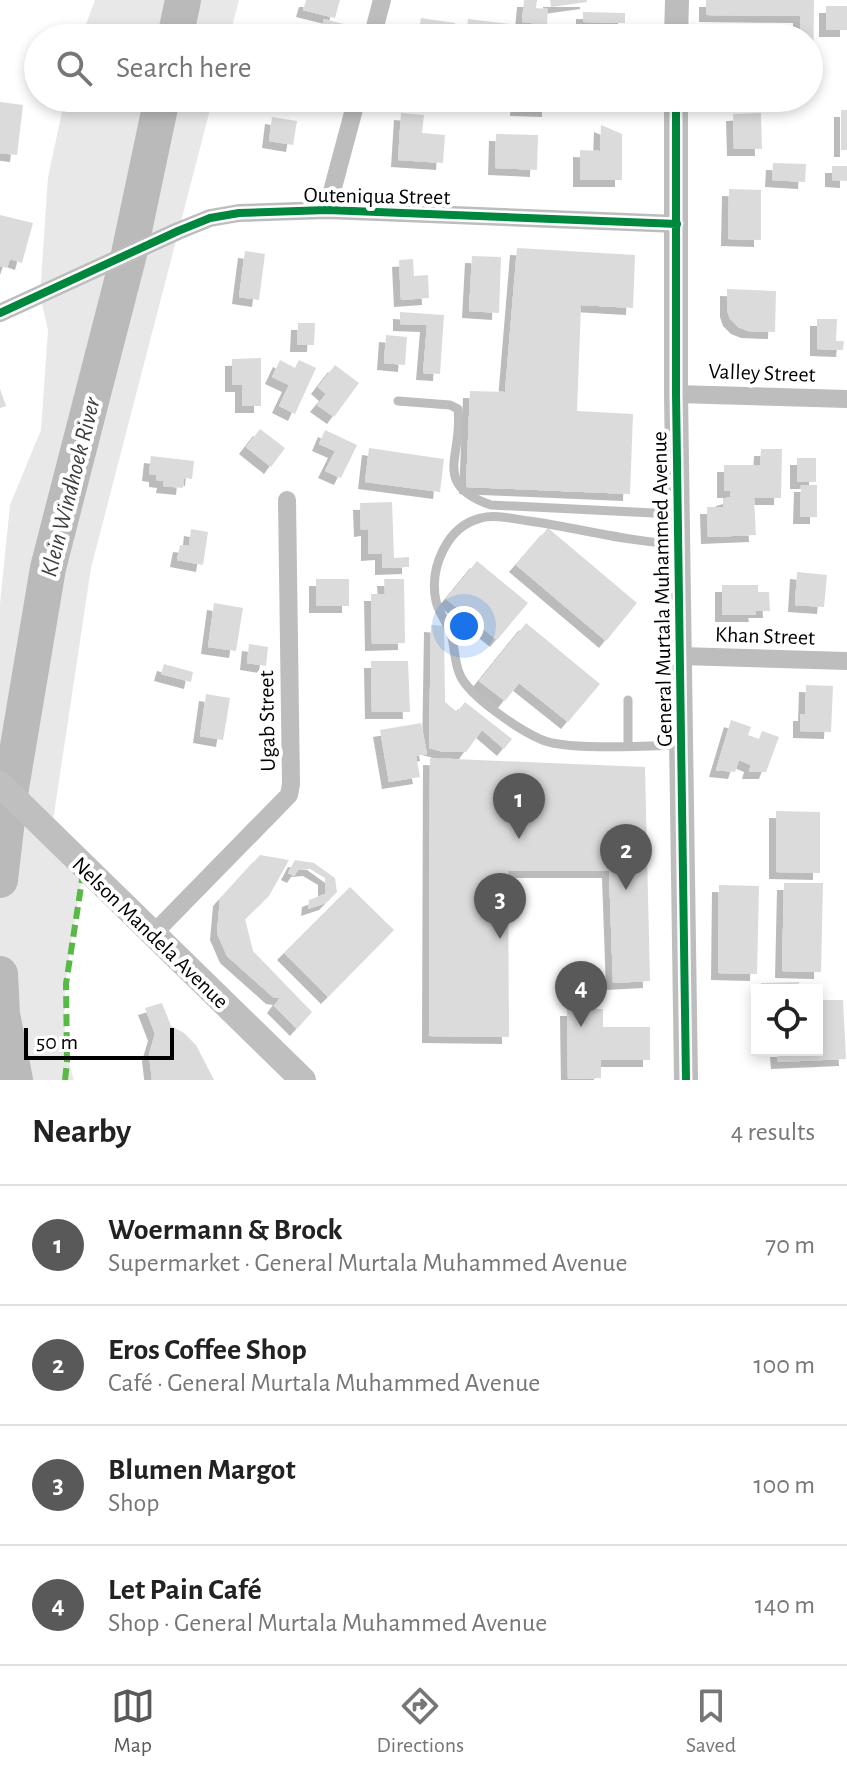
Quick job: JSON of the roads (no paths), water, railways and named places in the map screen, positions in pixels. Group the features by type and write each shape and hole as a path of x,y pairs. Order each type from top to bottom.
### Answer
{"main road":[{"name":"Nelson Mandela Avenue","path":"0,784 303,1080"}],"street":[{"path":"376,24 382,0"},
{"path":"676,24 677,0"},
{"path":"327,210 353,112"},
{"name":"General Murtala Muhammed Avenue","path":"676,112 676,394 686,1080"},
{"name":"Outeniqua Street","path":"0,313 210,218 239,213 327,210 677,224"},
{"name":"Valley Street","path":"676,394 847,399"},
{"name":"Ugab Street","path":"153,934 289,795 287,500"},
{"name":"Khan Street","path":"681,656 847,661"}],"lane":[{"path":"398,401 450,405 458,409 454,456 456,483 466,495 478,501 491,505 678,514"},
{"path":"679,544 647,543 564,526 484,517 459,530 447,542 439,559 435,584 436,602 450,631 460,677 501,715 542,740 562,745 682,745"},
{"path":"628,700 628,745"}],"waterway":[{"name":"Klein Windhoek River","path":"178,24 183,0"},
{"name":"Klein Windhoek River","path":"0,880 10,794 48,568 129,254 159,112"},
{"name":"Klein Windhoek River","path":"0,974 2,1014 15,1080"}],"place":[{"name":"Woermann & Brock","path":"519,839"},
{"name":"Eros Coffee Shop","path":"626,890"},
{"name":"Blumen Margot","path":"500,939"},
{"name":"Let Pain Café","path":"581,1027"}]}
